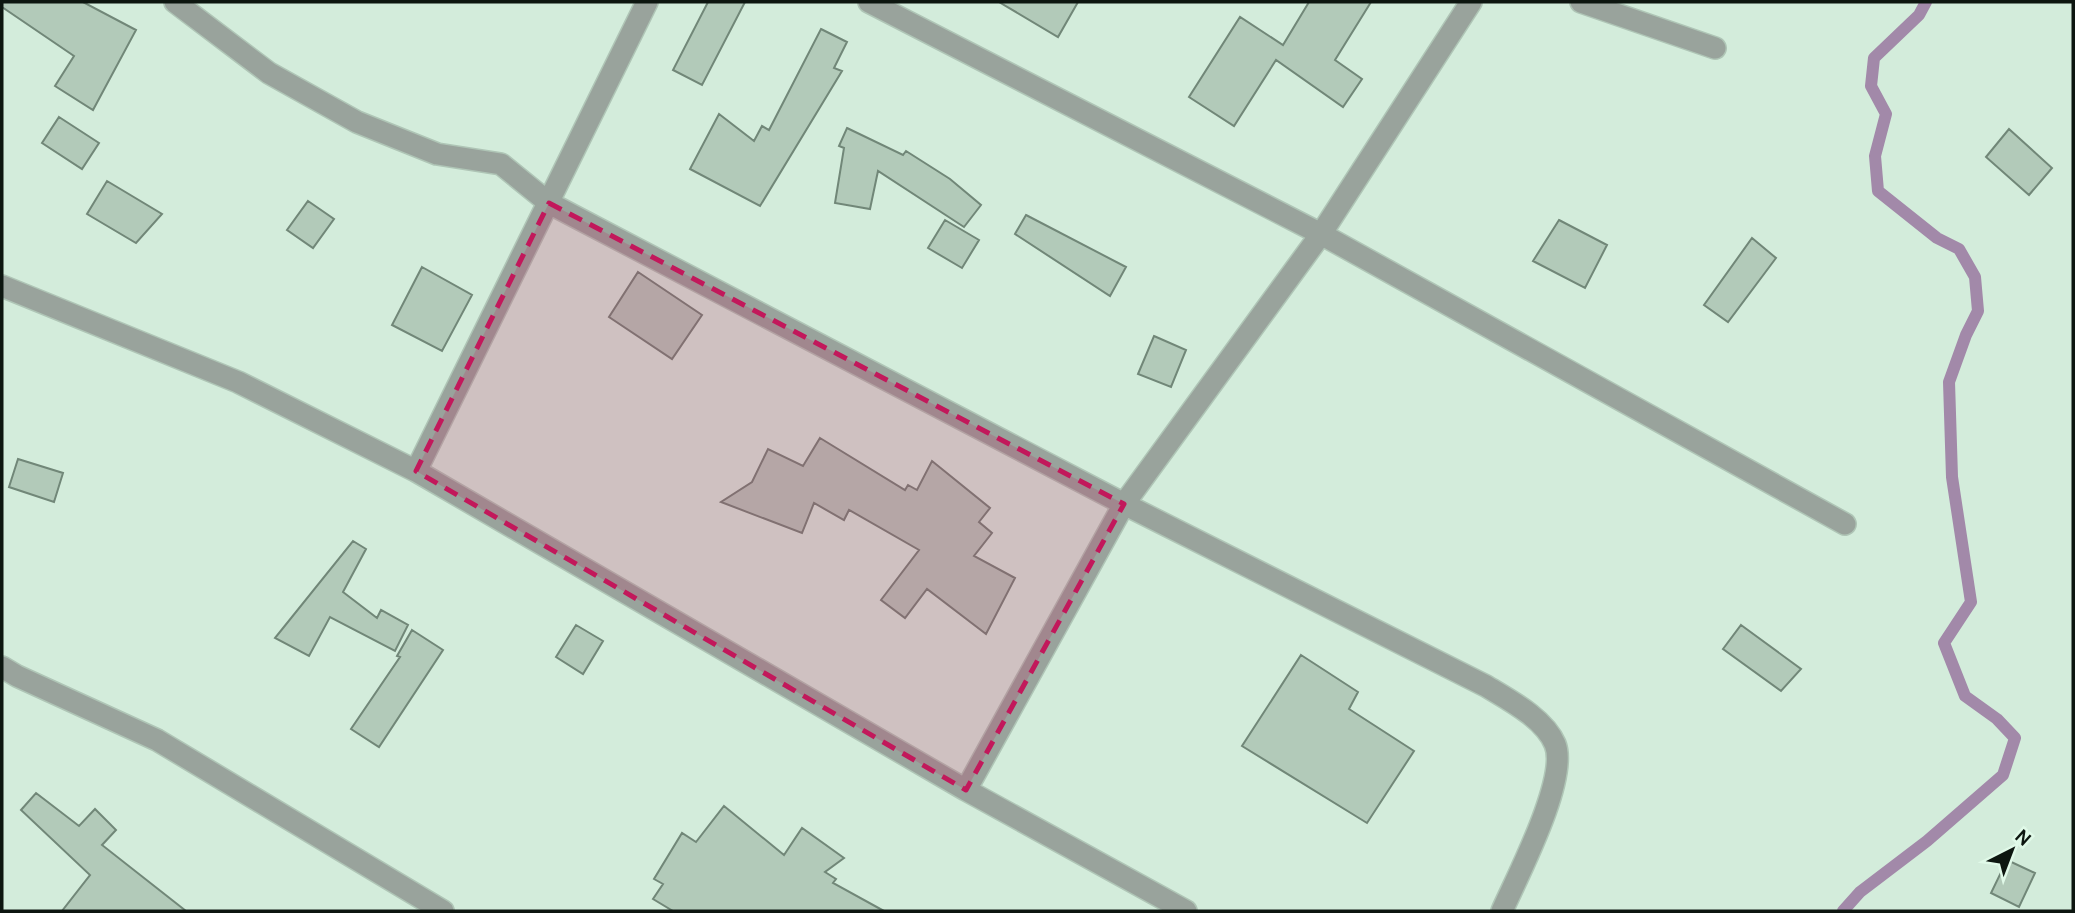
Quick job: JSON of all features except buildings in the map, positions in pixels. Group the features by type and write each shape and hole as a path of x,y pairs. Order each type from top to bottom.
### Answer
{"street":[{"path":"176,2 269,73 357,122 437,154 501,164 549,203 1124,504 1486,685 1541,725 1555,745 1554,783 1542,820 1502,911"},
{"path":"416,471 647,2"},
{"path":"869,2 1321,234 1845,524"},
{"path":"967,790 1124,504 1321,234 1471,2"},
{"path":"1581,2 1715,48"},
{"path":"2,286 238,382 416,471 967,790 1186,911"},
{"path":"2,667 157,740 443,911"}],"highlighted area":[{"path":"549,203 1124,504 966,790 416,471"}],"waterway":[{"path":"1843,911 1860,892 1927,841 2003,775 2015,738 1997,719 1965,696 1944,643 1971,602 1952,477 1949,382 1978,311 1975,277 1959,249 1937,238 1878,191 1875,156 1886,114 1871,86 1874,58 1919,15 1926,2"}]}
